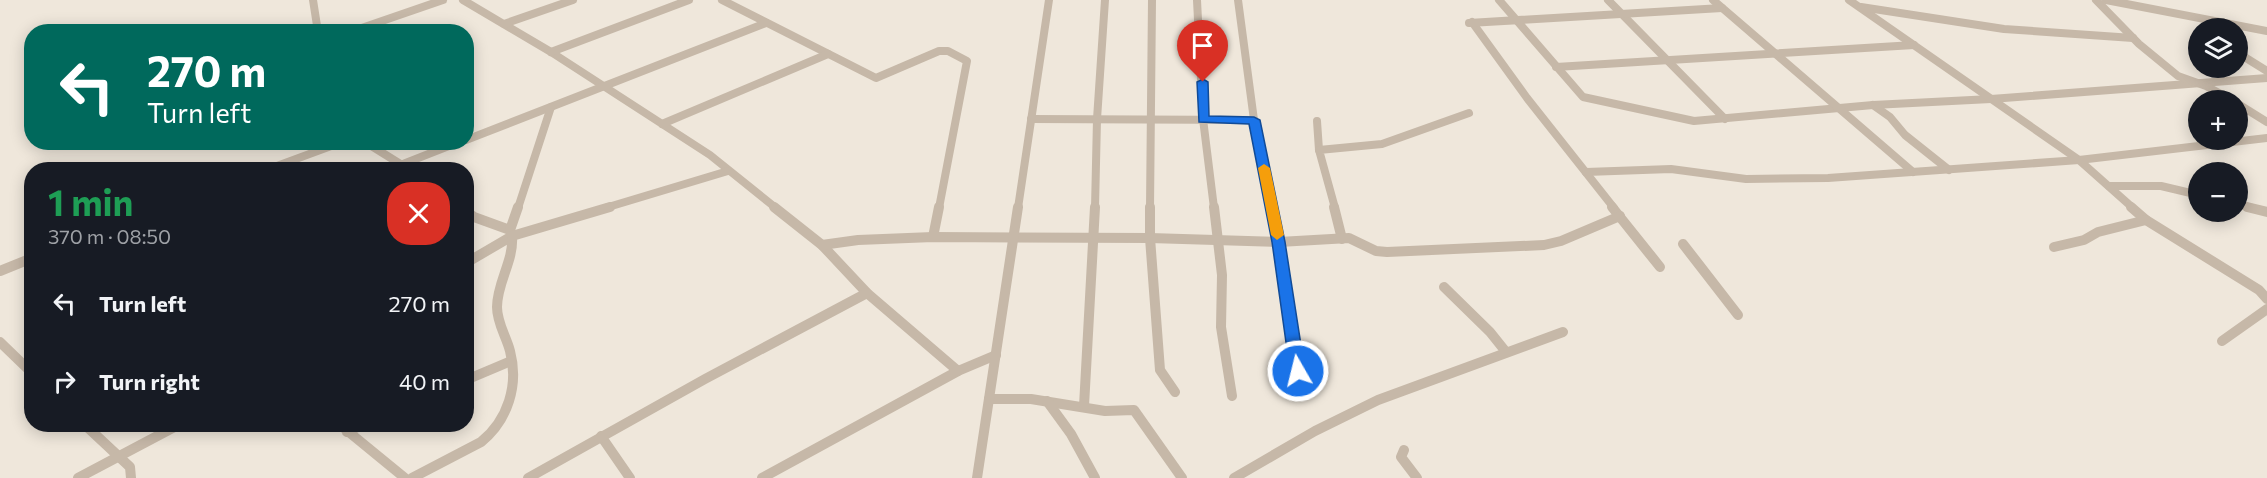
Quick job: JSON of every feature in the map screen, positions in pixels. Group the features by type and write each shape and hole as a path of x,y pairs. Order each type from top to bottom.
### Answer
{"street":[{"path":"313,0 317,24"},
{"path":"373,24 443,0"},
{"path":"463,0 551,52 710,155 822,245 867,293 958,371"},
{"path":"504,24 573,0"},
{"path":"551,52 689,0"},
{"path":"722,0 876,78 939,51 948,51 968,64 933,237"},
{"path":"977,478 1049,0"},
{"path":"1084,406 1098,143 1097,119 1105,0"},
{"path":"1152,0 1150,238 1160,370 1175,392"},
{"path":"1197,0 1203,120 1222,275 1221,327 1232,396"},
{"path":"1238,0 1254,120 1279,242 1298,371"},
{"path":"1499,0 1578,94 1591,100 1694,121 1873,105 1991,99 2267,78"},
{"path":"1608,0 1725,119"},
{"path":"1713,0 1913,172"},
{"path":"1849,0 2079,160 2146,220 2263,289 2267,299"},
{"path":"2096,0 2133,38 2178,76 2211,90"},
{"path":"2106,0 2267,31"},
{"path":"1858,6 2004,29 2133,38"},
{"path":"1660,267 1470,23 1722,8"},
{"path":"474,137 766,23"},
{"path":"1556,67 1914,45"},
{"path":"662,124 828,54"},
{"path":"2248,59 2267,71"},
{"path":"1873,105 1890,117 1905,135 1949,170"},
{"path":"412,478 482,442 499,427 504,418 512,384 511,361 497,308 512,246 511,233 550,107"},
{"path":"2248,110 2267,122"},
{"path":"1319,150 1382,144 1469,112"},
{"path":"1031,119 1254,120"},
{"path":"1317,121 1319,150 1328,173 1329,189 1342,239"},
{"path":"1586,172 1671,170 1720,177 1778,179 2079,160 2267,138"},
{"path":"288,162 320,150"},
{"path":"378,150 399,162"},
{"path":"417,162 442,150"},
{"path":"474,258 511,233 728,171"},
{"path":"2109,186 2161,186 2188,192"},
{"path":"2248,207 2267,212"},
{"path":"822,245 858,240 933,237 1150,238 1279,242 1354,239 1367,248 1388,252 1525,247 1561,241 1620,216"},
{"path":"474,217 511,233"},
{"path":"2054,247 2084,240 2098,232 2146,220"},
{"path":"1683,244 1738,315"},
{"path":"0,271 24,261"},
{"path":"1444,287 1490,332 1506,352"},
{"path":"528,478 705,378 867,293"},
{"path":"2222,341 2267,309"},
{"path":"1234,478 1275,452 1328,424 1398,392 1563,332"},
{"path":"0,342 24,365"},
{"path":"762,478 958,371 996,355"},
{"path":"474,377 511,361"},
{"path":"989,399 1047,401 1105,411 1134,410 1182,478"},
{"path":"1047,401 1071,434 1095,478"},
{"path":"92,432 130,467 131,478"},
{"path":"78,478 165,432"},
{"path":"348,432 405,478"},
{"path":"601,436 630,478"},
{"path":"1404,450 1401,458 1417,478"}],"slow traffic":[{"path":"1264,168 1277,235"}],"route":[{"path":"1203,82 1203,120 1254,120 1279,242 1298,371"}]}
